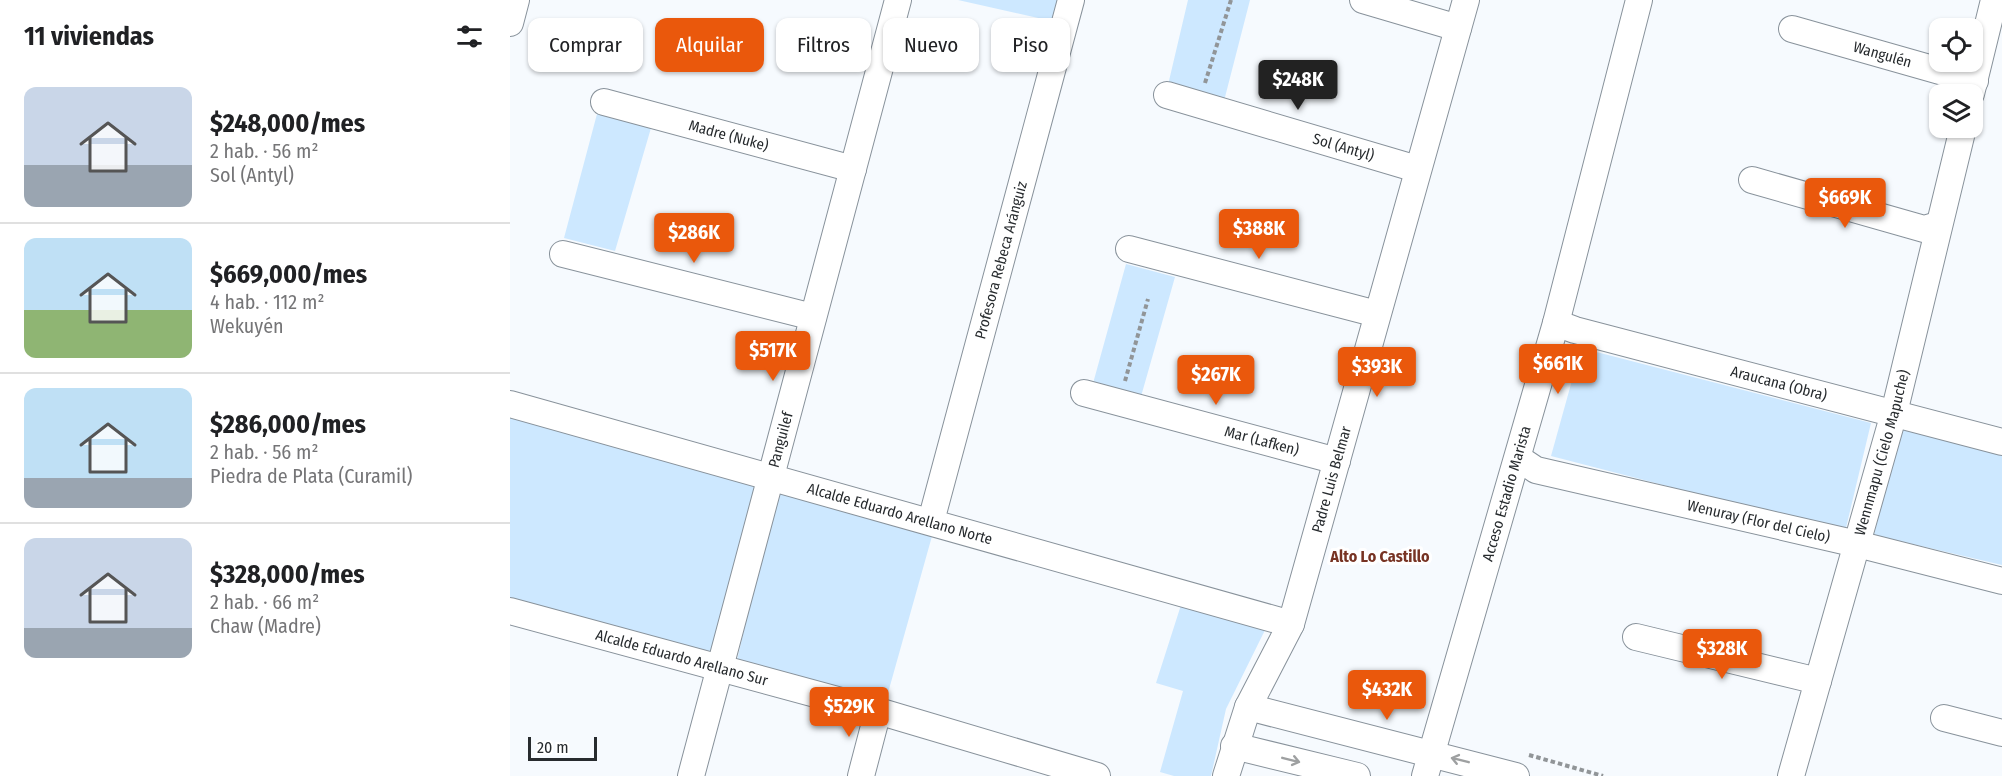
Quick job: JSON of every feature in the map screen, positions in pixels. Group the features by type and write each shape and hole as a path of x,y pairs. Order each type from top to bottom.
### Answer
{"street":[{"path":"510,23 516,0"},
{"name":"Panguilef","path":"691,776 898,0"},
{"name":"Profesora Rebeca Aránguiz","path":"931,521 1071,0"},
{"path":"1363,0 1458,28"},
{"name":"Padre Luis Belmar","path":"1226,776 1248,707 1291,624 1466,0"},
{"name":"Acceso Estadio Marista","path":"1428,765 1556,323 1639,0"},
{"path":"1974,84 1994,0"},
{"name":"Wangulén","path":"1792,28 1961,84"},
{"name":"Sol (Antyl)","path":"1167,95 1417,169"},
{"name":"Madre (Nuke)","path":"604,102 853,169"},
{"name":"Wennmapu (Cielo Mapuche)","path":"1791,776 1894,413 1960,138"},
{"path":"1752,180 1924,229 1938,225"},
{"path":"1129,249 1377,314"},
{"path":"563,254 813,317"},
{"name":"Araucana (Obra)","path":"1556,323 1575,330 2002,442"},
{"name":"Mar (Lafken)","path":"1084,393 1337,461"},
{"name":"Alcalde Eduardo Arellano Norte","path":"510,404 1291,624"},
{"name":"Wenuray (Flor del Cielo)","path":"1518,458 1536,470 1857,544 2002,581"},
{"name":"Alcalde Eduardo Arellano Sur","path":"510,611 878,711 1044,769 1097,776"},
{"path":"1636,637 1818,681"},
{"path":"1248,707 1428,765 1456,758 1516,776"},
{"path":"861,776 878,711"},
{"path":"1944,718 2002,733"},
{"path":"1234,746 1357,776"}],"path":[{"path":"1199,104 1231,0"},
{"path":"1120,402 1148,299"}],"shaded area":[{"path":"958,0 1063,0 1057,18 1038,18"},
{"path":"1188,0 1250,0 1224,101 1168,85"},
{"path":"597,114 651,128 615,251 564,238"},
{"path":"1126,264 1175,277 1140,400 1092,387"},
{"path":"1581,348 1871,423 1845,532 1551,456"},
{"path":"510,412 764,482 719,661 510,604"},
{"path":"1902,424 2002,450 2002,565 1874,535"},
{"path":"778,486 934,529 886,700 737,660"},
{"path":"1181,605 1267,626 1226,709 1211,776 1174,776 1160,772 1183,691 1156,683"}],"district":[{"name":"Alto Lo Castillo","path":"1380,556"}]}
